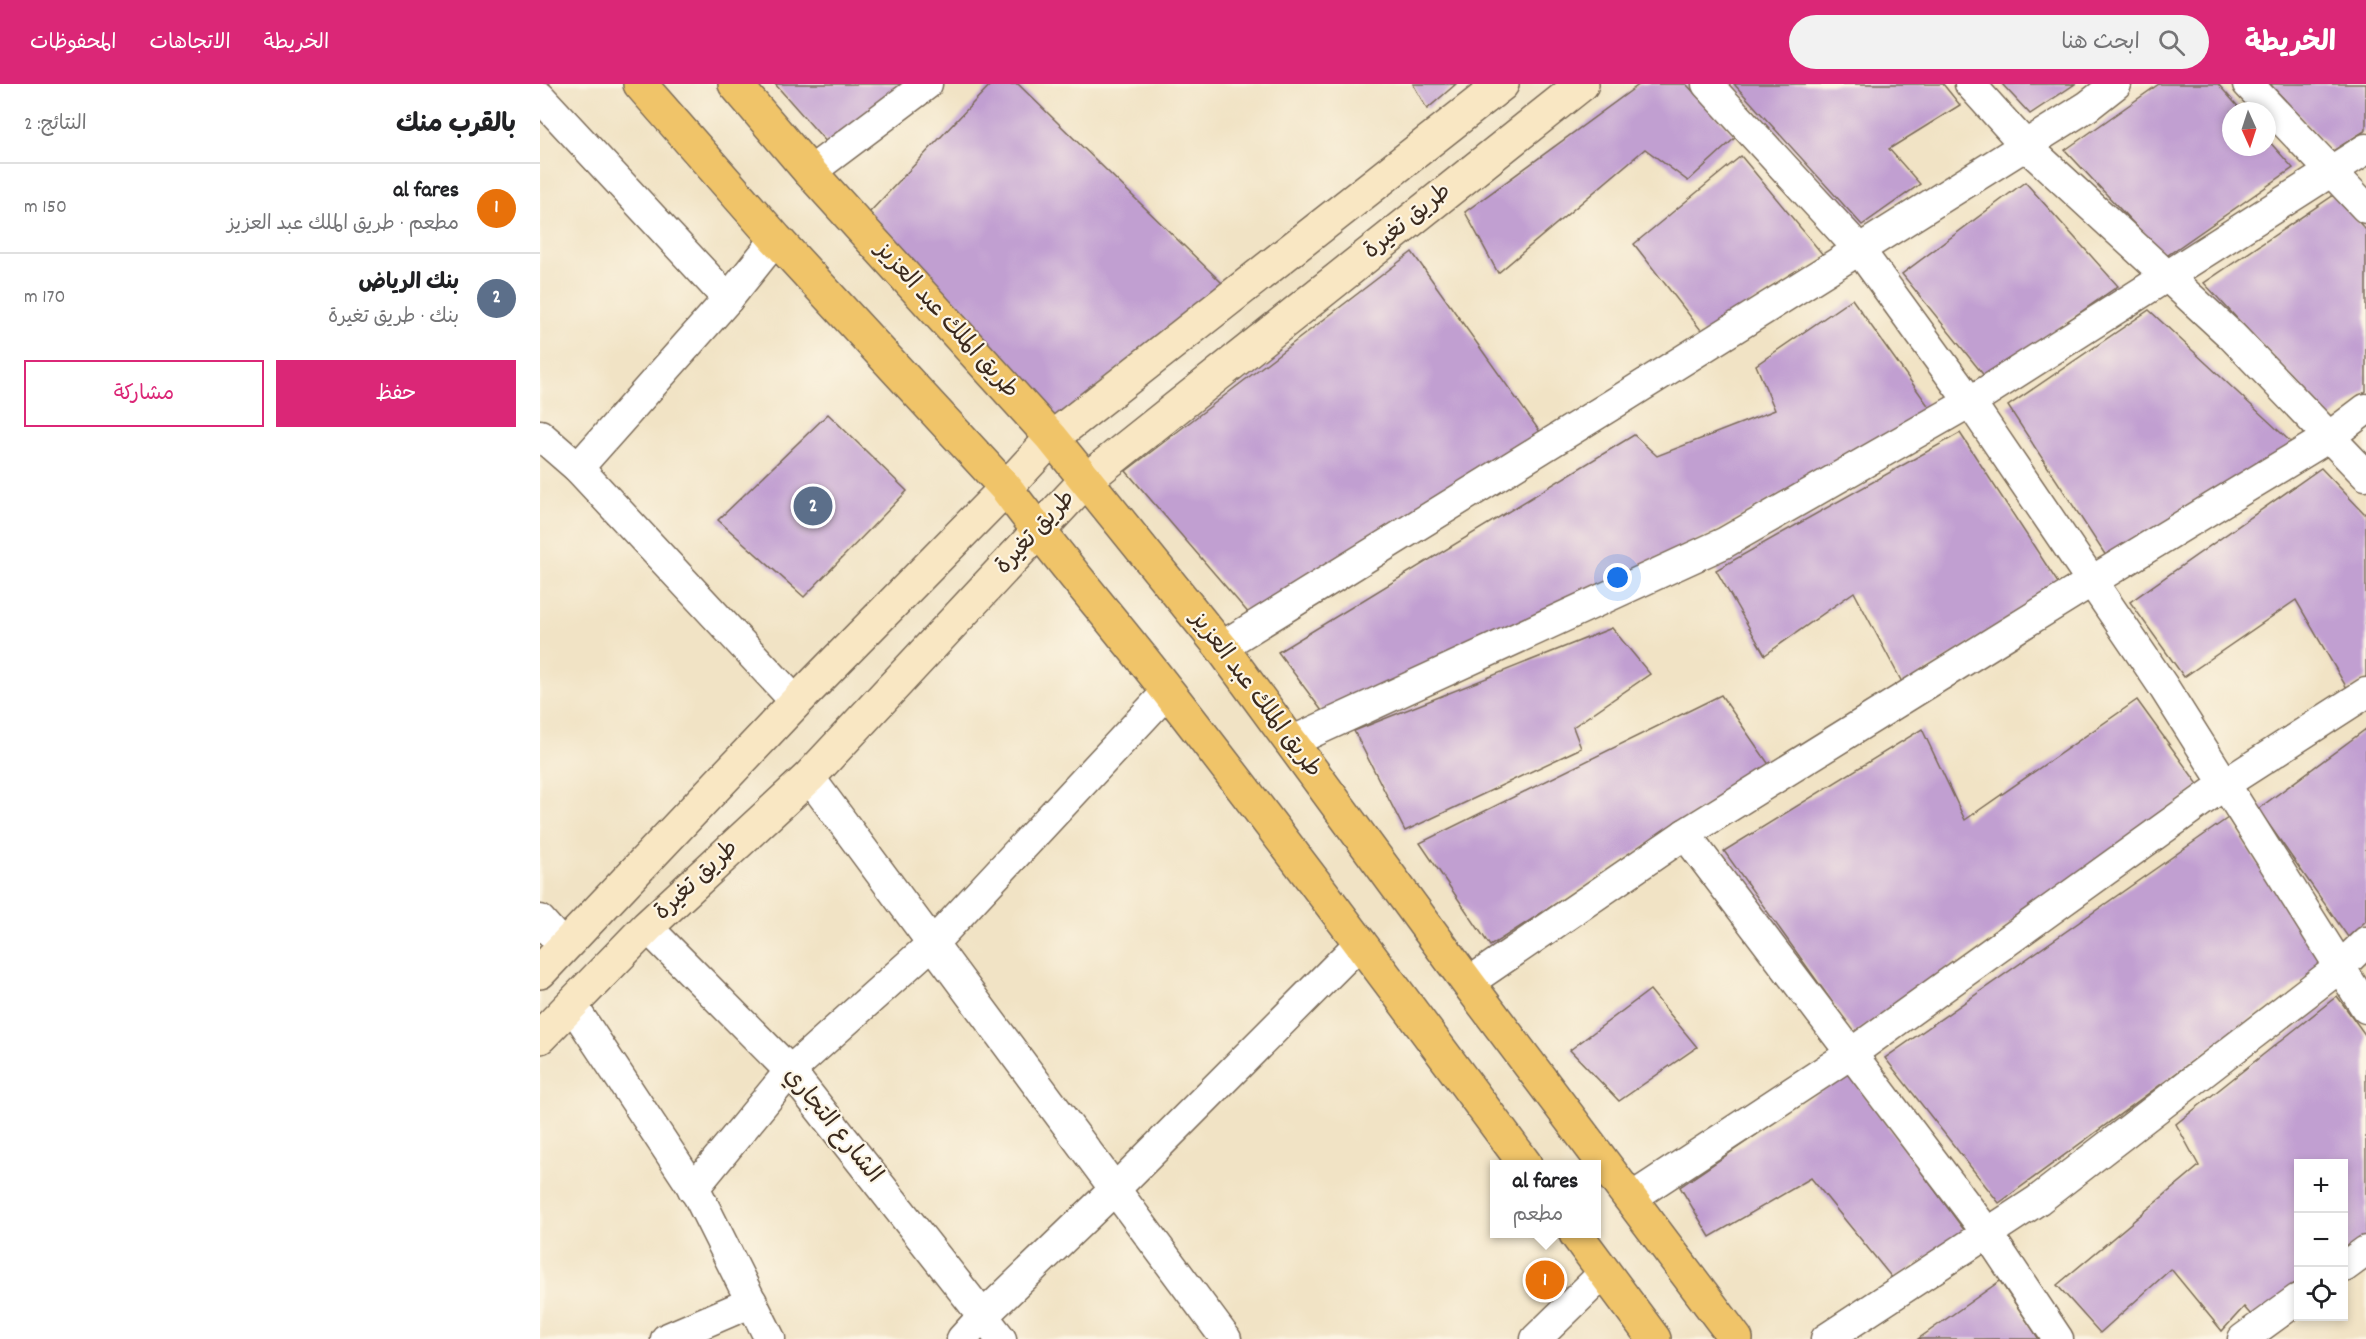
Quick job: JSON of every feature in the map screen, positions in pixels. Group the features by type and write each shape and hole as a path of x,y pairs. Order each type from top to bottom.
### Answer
{"highway":[{"path":"640,84 776,239 1006,488 1038,531 1168,691 1361,942 1522,1160"},
{"name":"طريق الملك عبد العزيز","path":"735,84 810,172 1087,479 1221,647 1601,1160"},
{"name":"طريق الملك عبد العزيز","path":"1601,1160 1736,1339"},
{"path":"1580,1238 1654,1339"}],"main road":[{"name":"طريق تغيرة","path":"540,972 796,702 1052,438 1502,84"},
{"name":"طريق تغيرة","path":"540,1037 647,927 809,777 1087,479 1582,84"}],"street":[{"path":"810,172 927,84"},
{"path":"1707,84 1858,248 1970,402 2163,686 2366,1008"},
{"path":"1970,84 2025,145 2232,336 2366,475"},
{"path":"1221,647 2088,106 2116,84"},
{"path":"2248,84 2366,208"},
{"path":"540,97 728,299"},
{"path":"1291,742 1724,543 1970,402 2366,149"},
{"path":"578,468 728,299 776,239"},
{"path":"1468,983 1685,834 2329,437 2366,409"},
{"path":"540,435 578,468 796,702"},
{"path":"693,1189 790,1071 933,943 1168,691"},
{"path":"1630,1199 1852,1053 2225,784 2366,693"},
{"path":"809,777 1226,1339"},
{"path":"1685,834 1988,1234 2058,1339"},
{"path":"540,920 564,947"},
{"name":"الشارع التجاري","path":"647,927 790,1071 1001,1339"},
{"path":"962,1339 1361,942"},
{"path":"1826,1339 2038,1200 2340,967 2366,942"},
{"path":"572,1005 693,1189 770,1339"},
{"path":"2348,1264 2366,1251"},
{"path":"1536,1339 1605,1272"},
{"path":"666,1339 752,1302"},
{"path":"2243,1339 2294,1302"}],"building":[{"path":"775,84 927,84 836,153"},
{"path":"991,84 1018,84 1222,283 1053,425 867,215"},
{"path":"1413,84 1456,84 1427,109"},
{"path":"1640,84 1686,84 1736,137 1688,181 1645,149 1498,273 1465,212"},
{"path":"1734,84 1943,84 1960,105 1889,149 1920,184 1862,225"},
{"path":"2002,84 2075,84 2030,114"},
{"path":"2159,84 2218,84 2234,102 2222,102 2222,156 2276,156 2276,149 2293,168 2165,257 2065,150"},
{"path":"2270,84 2366,84 2366,130 2333,151"},
{"path":"1741,156 1824,256 1704,334 1634,244"},
{"path":"2025,182 2118,286 1986,378 1902,274"},
{"path":"2334,195 2366,230 2366,391 2330,418 2204,283"},
{"path":"1412,252 1543,436 1251,616 1126,471"},
{"path":"1852,299 1932,411 1706,536 1325,715 1278,652 1634,435 1657,456 1775,410 1756,365"},
{"path":"2149,310 2294,445 2108,559 2008,406"},
{"path":"828,414 907,491 804,597 718,520"},
{"path":"1960,433 2060,586 1904,686 1854,592 1765,655 1716,570"},
{"path":"2321,468 2366,515 2366,678 2348,690 2296,600 2184,677 2130,602"},
{"path":"1612,628 1650,674 1573,727 1581,748 1405,831 1354,731"},
{"path":"1721,695 1770,766 1490,946 1420,843"},
{"path":"2137,700 2200,787 1855,1034 1724,851 1922,729 1965,820"},
{"path":"2366,729 2366,921 2348,937 2258,809"},
{"path":"2228,818 2324,965 1999,1203 1885,1058"},
{"path":"1650,990 1697,1047 1619,1101 1570,1050"},
{"path":"2337,996 2366,1036 2366,1239 2348,1253 2348,1159 2294,1159 2294,1293 2257,1322 2244,1307 2222,1331 2171,1269 2100,1333 2057,1285 2199,1166 2176,1124"},
{"path":"1848,1072 1967,1234 1893,1279 1811,1178 1710,1237 1680,1187"},
{"path":"2000,1281 2039,1339 1918,1339"}],"place":[{"name":"بنك الرياض","path":"813,506"},
{"name":"al fares","path":"1545,1280"}]}
